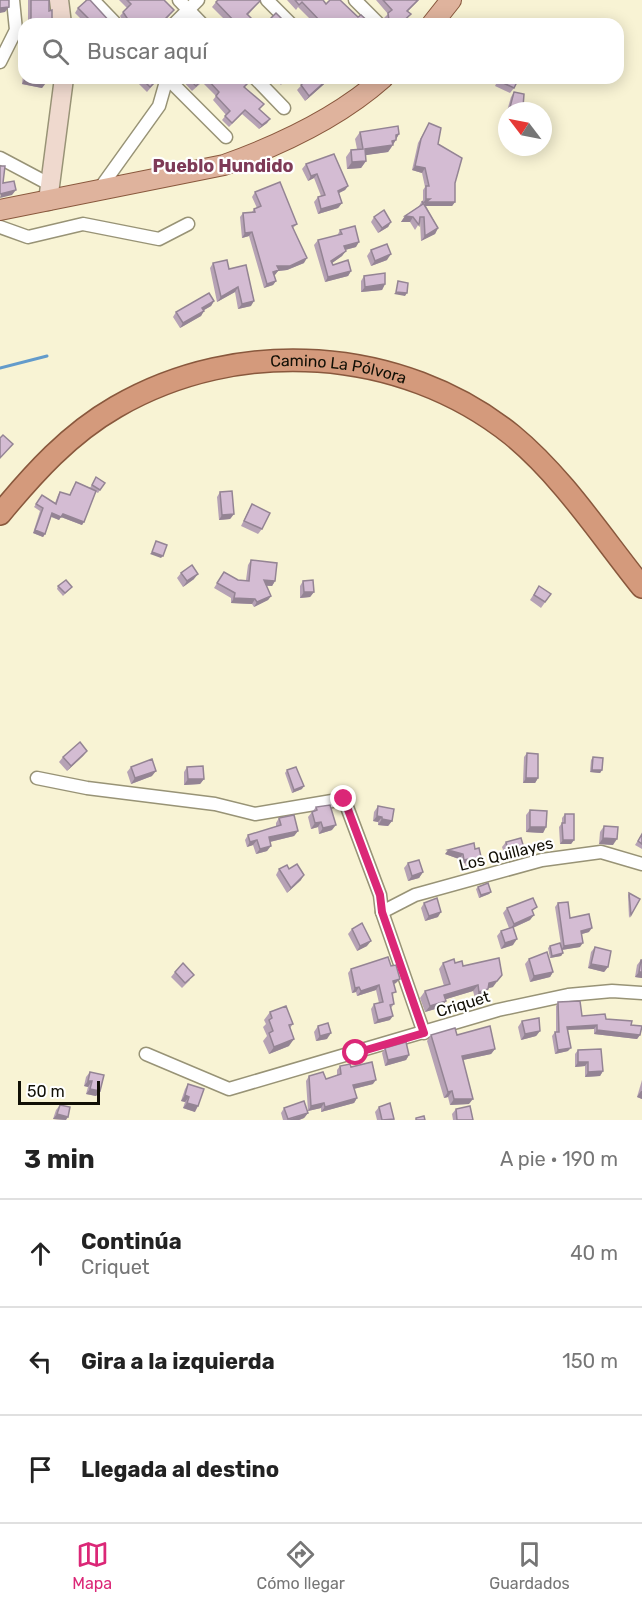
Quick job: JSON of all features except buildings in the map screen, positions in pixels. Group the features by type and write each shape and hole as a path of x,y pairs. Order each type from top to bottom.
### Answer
{"highway":[{"name":"Camino La Pólvora","path":"0,495 38,453 66,427 103,400 142,379 192,360 240,349 276,346 332,348 375,355 421,369 463,388 500,411 530,434 555,460 642,568"},
{"name":"Camino La Pólvora","path":"0,514 34,473 72,438 116,407 156,387 211,369 250,362 303,359 335,362 382,371 425,385 458,400 498,424 552,474 642,586"}],"main road":[{"path":"59,0 61,18"},
{"path":"437,18 451,0"},
{"path":"49,192 63,84"},
{"path":"0,210 49,192 97,192 188,174 252,155 329,117 375,84"}],"street":[{"path":"0,62 16,30 13,0"},
{"path":"93,0 110,18"},
{"path":"179,0 196,18"},
{"path":"180,18 198,0"},
{"path":"267,0 285,18"},
{"path":"355,0 373,18"},
{"path":"97,192 159,106 165,84"},
{"path":"173,84 226,137"},
{"path":"261,84 284,108"},
{"path":"0,158 49,192"},
{"path":"0,227 28,237 82,224 159,239 188,224"},
{"path":"38,778 87,788 215,804 255,814 344,799 380,895 382,912 424,1033"},
{"name":"Los Quillayes","path":"382,912 415,895 542,860 601,852 642,864"},
{"name":"Criquet","path":"146,1054 229,1089 498,1010 568,995 612,991 642,993"}],"waterway":[{"path":"0,368 47,356"}],"district":[{"name":"Pueblo Hundido","path":"223,166"}],"route":[{"path":"344,799 380,895 382,912 424,1033 356,1053"}]}
